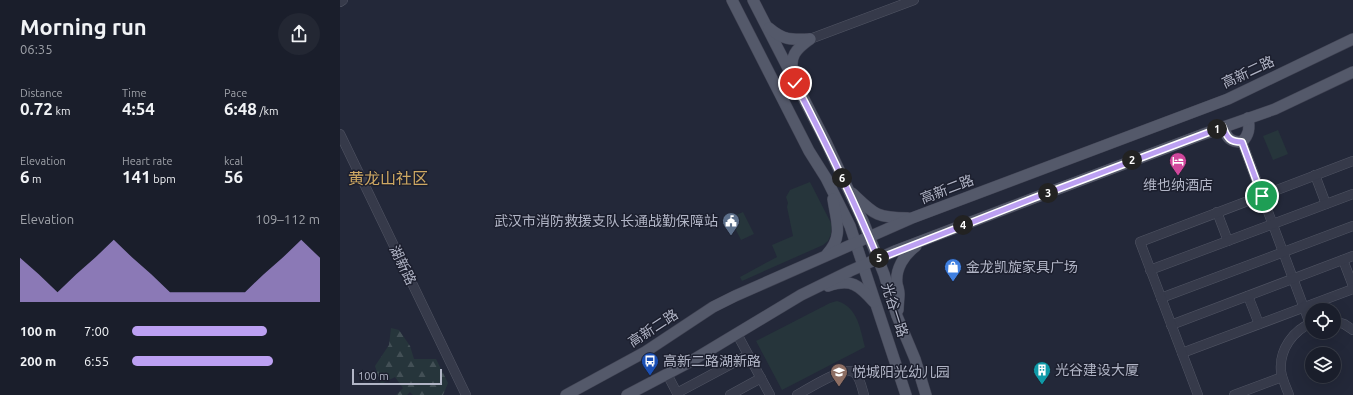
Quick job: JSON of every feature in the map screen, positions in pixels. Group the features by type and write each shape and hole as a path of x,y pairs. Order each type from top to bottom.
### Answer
{"main road":[{"name":"光谷一路","path":"732,0 809,151 850,226 906,395"},
{"name":"光谷一路","path":"753,0 848,189 878,259 897,316 915,359 926,395"},
{"path":"766,25 776,35 784,38 794,40 810,39"},
{"path":"795,83 792,68 793,57 798,48 810,39"},
{"name":"高新二路","path":"566,395 645,352 713,307 735,296 912,218 1228,99 1353,39"},
{"path":"627,395 737,334 801,295 864,265 1281,106 1353,72"},
{"path":"1223,127 1228,139 1234,142 1242,142 1249,132 1250,126 1248,118"},
{"path":"825,256 834,246 837,239 838,229 830,187"},
{"path":"848,189 873,213 882,217 912,218"},
{"path":"897,316 899,292 897,283 898,271 908,252 921,242"},
{"path":"801,295 838,282 851,283 862,288 878,307"}],"street":[{"path":"810,39 914,0"},
{"name":"湖新路","path":"340,134 466,395"},
{"path":"1242,142 1304,307"},
{"path":"1198,395 1140,242 1353,161"},
{"path":"1315,175 1326,204"},
{"path":"1150,270 1353,194"},
{"path":"1217,212 1228,241"},
{"path":"1161,298 1353,226"},
{"path":"1171,325 1353,256"},
{"path":"1343,260 1353,286"},
{"path":"1182,353 1353,289"},
{"path":"1248,296 1259,324"},
{"path":"1341,323 1353,330"},
{"path":"1289,395 1282,377 1281,362 1283,352 1287,344 1299,330 1305,326"},
{"path":"737,334 770,395"},
{"path":"667,374 677,394 748,355"},
{"path":"797,395 847,370 854,373 859,378 864,395"},
{"path":"1234,395 1282,377"},
{"path":"730,395 761,378"}],"green space":[{"path":"1278,130 1288,154 1273,160 1263,136"},
{"path":"810,182 832,225 831,234 828,241 823,245 742,281 740,277 777,257 772,245 793,236 786,197 790,190"},
{"path":"743,212 754,234 741,240 730,218"},
{"path":"837,301 850,308 854,313 865,347 782,390 756,341 830,303"},
{"path":"391,328 399,330 410,346 414,359 436,359 448,383 443,395 413,395 410,392 407,395 396,395 403,388 395,377 381,384 375,366 389,345"}],"place":[{"name":"维也纳酒店","path":"1178,176"},
{"name":"武汉市消防救援支队长通战勤保障站","path":"731,236"},
{"name":"金龙凯旋家具广场","path":"953,282"},
{"name":"高新二路湖新路","path":"650,376"},
{"name":"光谷建设大厦","path":"1042,385"},
{"name":"悦城阳光幼儿园","path":"839,387"}],"district":[{"name":"黄龙山社区","path":"388,178"}],"route":[{"path":"795,83 826,142 862,220 878,259 895,251 1080,180 1223,127 1228,139 1234,142 1242,142 1262,196"}]}
